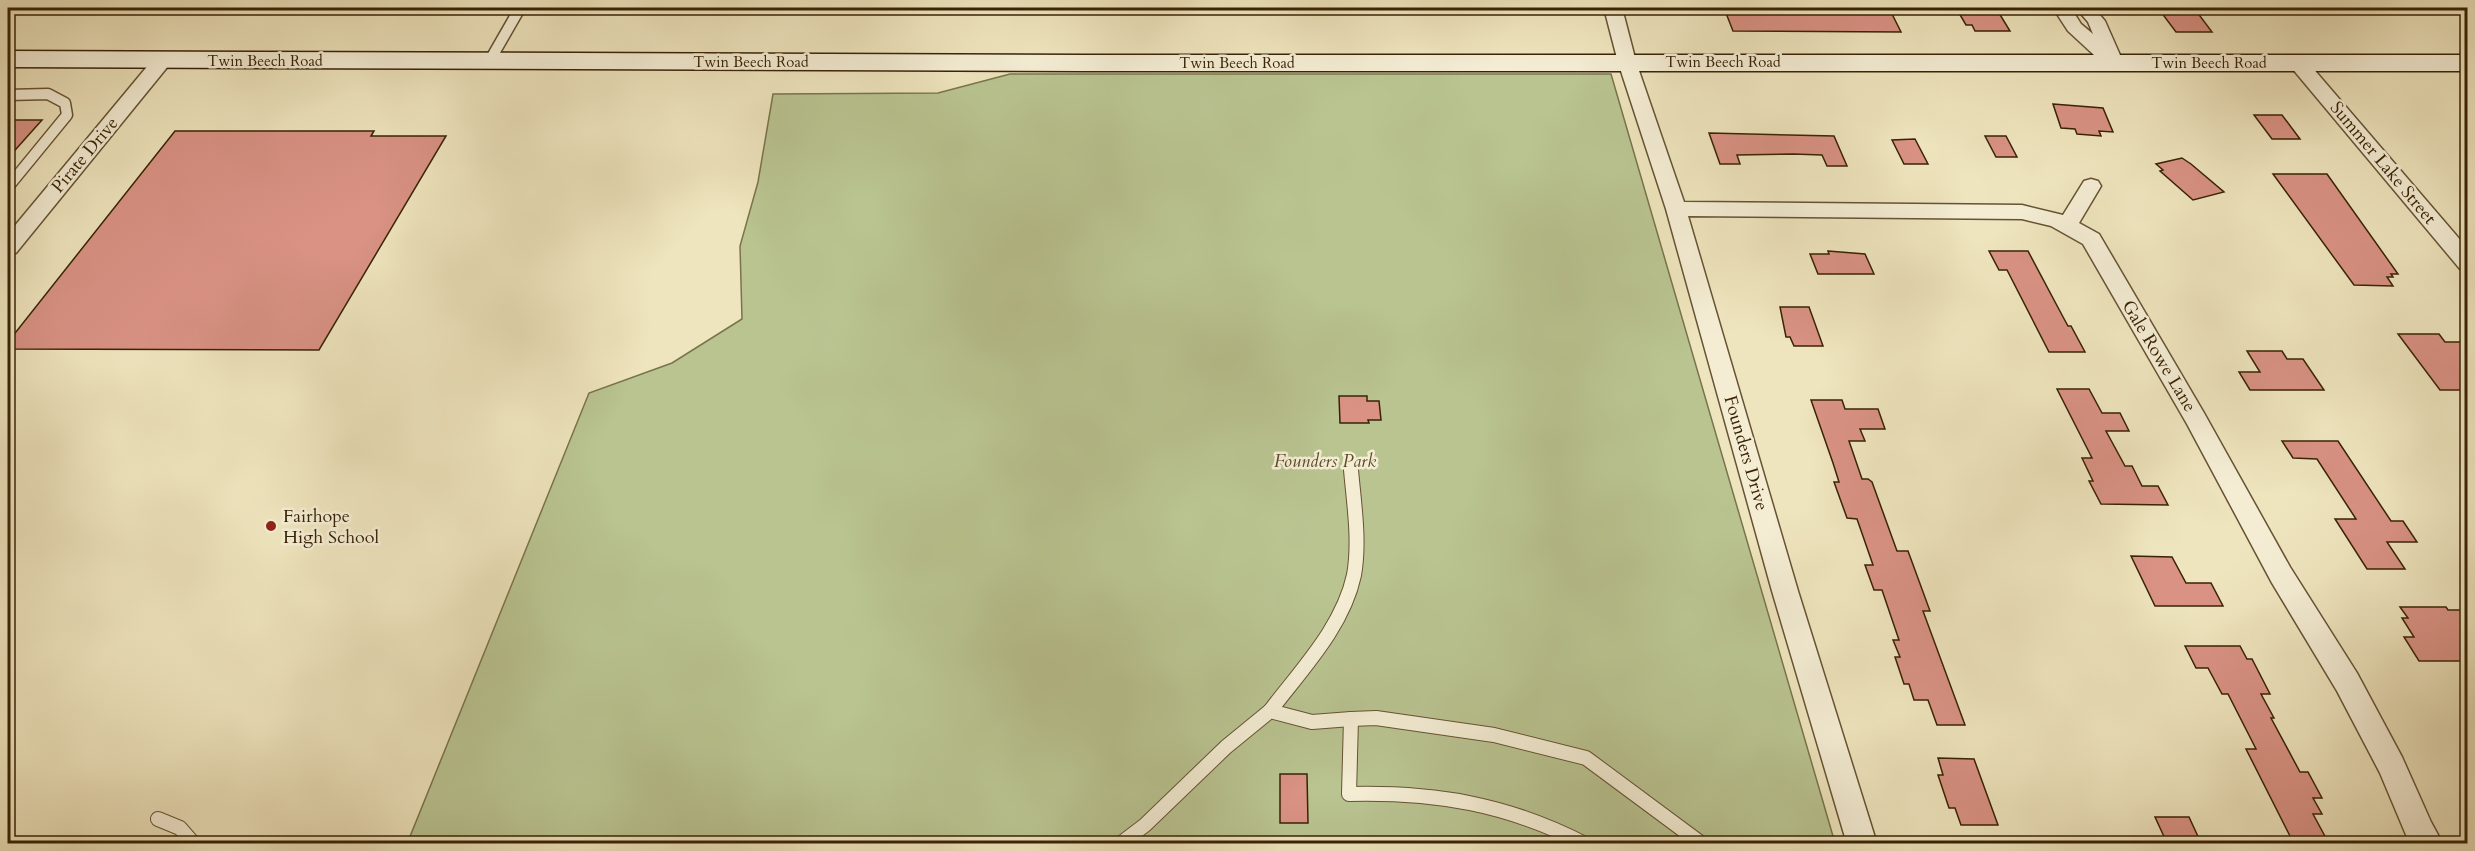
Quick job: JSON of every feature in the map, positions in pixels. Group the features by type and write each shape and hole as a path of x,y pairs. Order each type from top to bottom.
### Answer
{"street":[{"name":"Founders Drive","path":"1613,8 1627,62 1676,209 1782,580 1862,843"},
{"path":"2062,8 2074,27 2114,63"},
{"path":"2085,8 2096,21 2114,63"},
{"name":"Twin Beech Road","path":"8,59 489,62 2468,63"},
{"name":"Pirate Drive","path":"8,248 162,61"},
{"name":"Summer Lake Street","path":"2298,63 2468,264"},
{"path":"2068,224 2091,186"},
{"name":"Gale Rowe Lane","path":"1676,209 2022,212 2045,216 2068,224 2091,238 2196,419 2282,575 2347,682 2392,766 2420,832 2428,843"}],"lane":[{"path":"489,62 520,8"},
{"path":"8,95 48,94 65,103 67,115 8,187"},
{"path":"1120,843 1145,825 1226,747 1270,711 1337,620 1351,587 1356,545 1351,470"},
{"path":"1270,711 1312,722 1376,718 1494,735 1586,758 1702,843"},
{"path":"1351,719 1349,794 1395,792 1483,802 1552,825 1585,843"},
{"path":"158,819 180,828 194,843"}],"green space":[{"name":"Founders Park","path":"1010,74 1611,74 1835,843 407,844 589,393 672,363 742,319 740,246 758,182 773,94 938,93"}],"building":[{"path":"1724,8 1889,8 1901,32 1733,31"},
{"path":"1956,8 1996,8 2010,31 1975,31 1972,25 1966,25"},
{"path":"2158,8 2194,8 2212,32 2176,32"},
{"path":"2053,104 2103,108 2113,132 2099,131 2101,136 2077,134 2075,129 2061,128"},
{"path":"2254,115 2282,115 2300,139 2272,139"},
{"path":"8,120 42,120 8,158"},
{"path":"175,131 374,131 371,136 446,136 319,350 8,349 8,342"},
{"path":"1709,133 1834,136 1847,166 1827,166 1822,155 1793,154 1737,155 1740,164 1720,164"},
{"path":"1985,136 2006,136 2017,157 1996,157"},
{"path":"1915,139 1928,164 1904,164 1892,140"},
{"path":"2182,158 2224,192 2193,200 2160,171 2163,170 2156,164"},
{"path":"2273,174 2327,174 2398,274 2391,274 2393,277 2387,277 2393,286 2354,285"},
{"path":"1828,251 1865,254 1874,274 1818,274 1810,254 1829,254"},
{"path":"1989,251 2028,251 2068,326 2071,326 2085,352 2049,352 2007,270 1999,270"},
{"path":"1780,307 1809,307 1823,346 1794,346 1790,337 1786,337"},
{"path":"2398,334 2439,334 2445,342 2468,342 2468,390 2440,390"},
{"path":"2247,351 2282,351 2287,359 2303,359 2324,390 2250,390 2239,372 2260,372"},
{"path":"2057,389 2089,389 2102,413 2120,413 2129,431 2106,431 2125,466 2132,466 2142,486 2158,486 2168,505 2101,504 2089,481 2093,481 2082,458 2092,458"},
{"path":"1339,396 1367,396 1367,401 1379,401 1381,420 1368,420 1369,423 1340,423"},
{"path":"1811,400 1842,400 1845,409 1878,409 1885,429 1860,429 1865,441 1849,441 1862,479 1872,482 1897,551 1908,551 1930,611 1923,611 1965,725 1937,725 1928,700 1914,700 1909,684 1904,684 1895,657 1900,657 1893,640 1899,640 1882,590 1874,590 1865,565 1873,565 1857,519 1847,518 1834,482 1839,482"},
{"path":"2282,441 2338,441 2391,521 2403,521 2417,542 2387,542 2405,569 2367,569 2335,519 2356,519 2317,459 2293,458"},
{"path":"2131,556 2172,557 2186,583 2211,583 2223,606 2155,606"},
{"path":"2400,607 2446,607 2448,610 2461,610 2468,619 2468,661 2419,661 2404,637 2414,637 2402,618 2408,618"},
{"path":"2185,646 2240,646 2247,659 2252,659 2270,694 2261,694 2274,718 2271,718 2300,772 2308,772 2322,798 2313,798 2322,814 2313,814 2327,840 2292,840 2246,749 2256,749 2228,694 2222,694 2208,668 2196,668"},
{"path":"1938,758 1974,759 1998,825 1961,825 1955,808 1949,808 1938,775 1943,775"},
{"path":"1280,774 1307,774 1308,823 1280,823"},
{"path":"2155,817 2189,817 2201,843 2167,843"}],"place":[{"name":"Fairhope High School","path":"271,526"}]}
